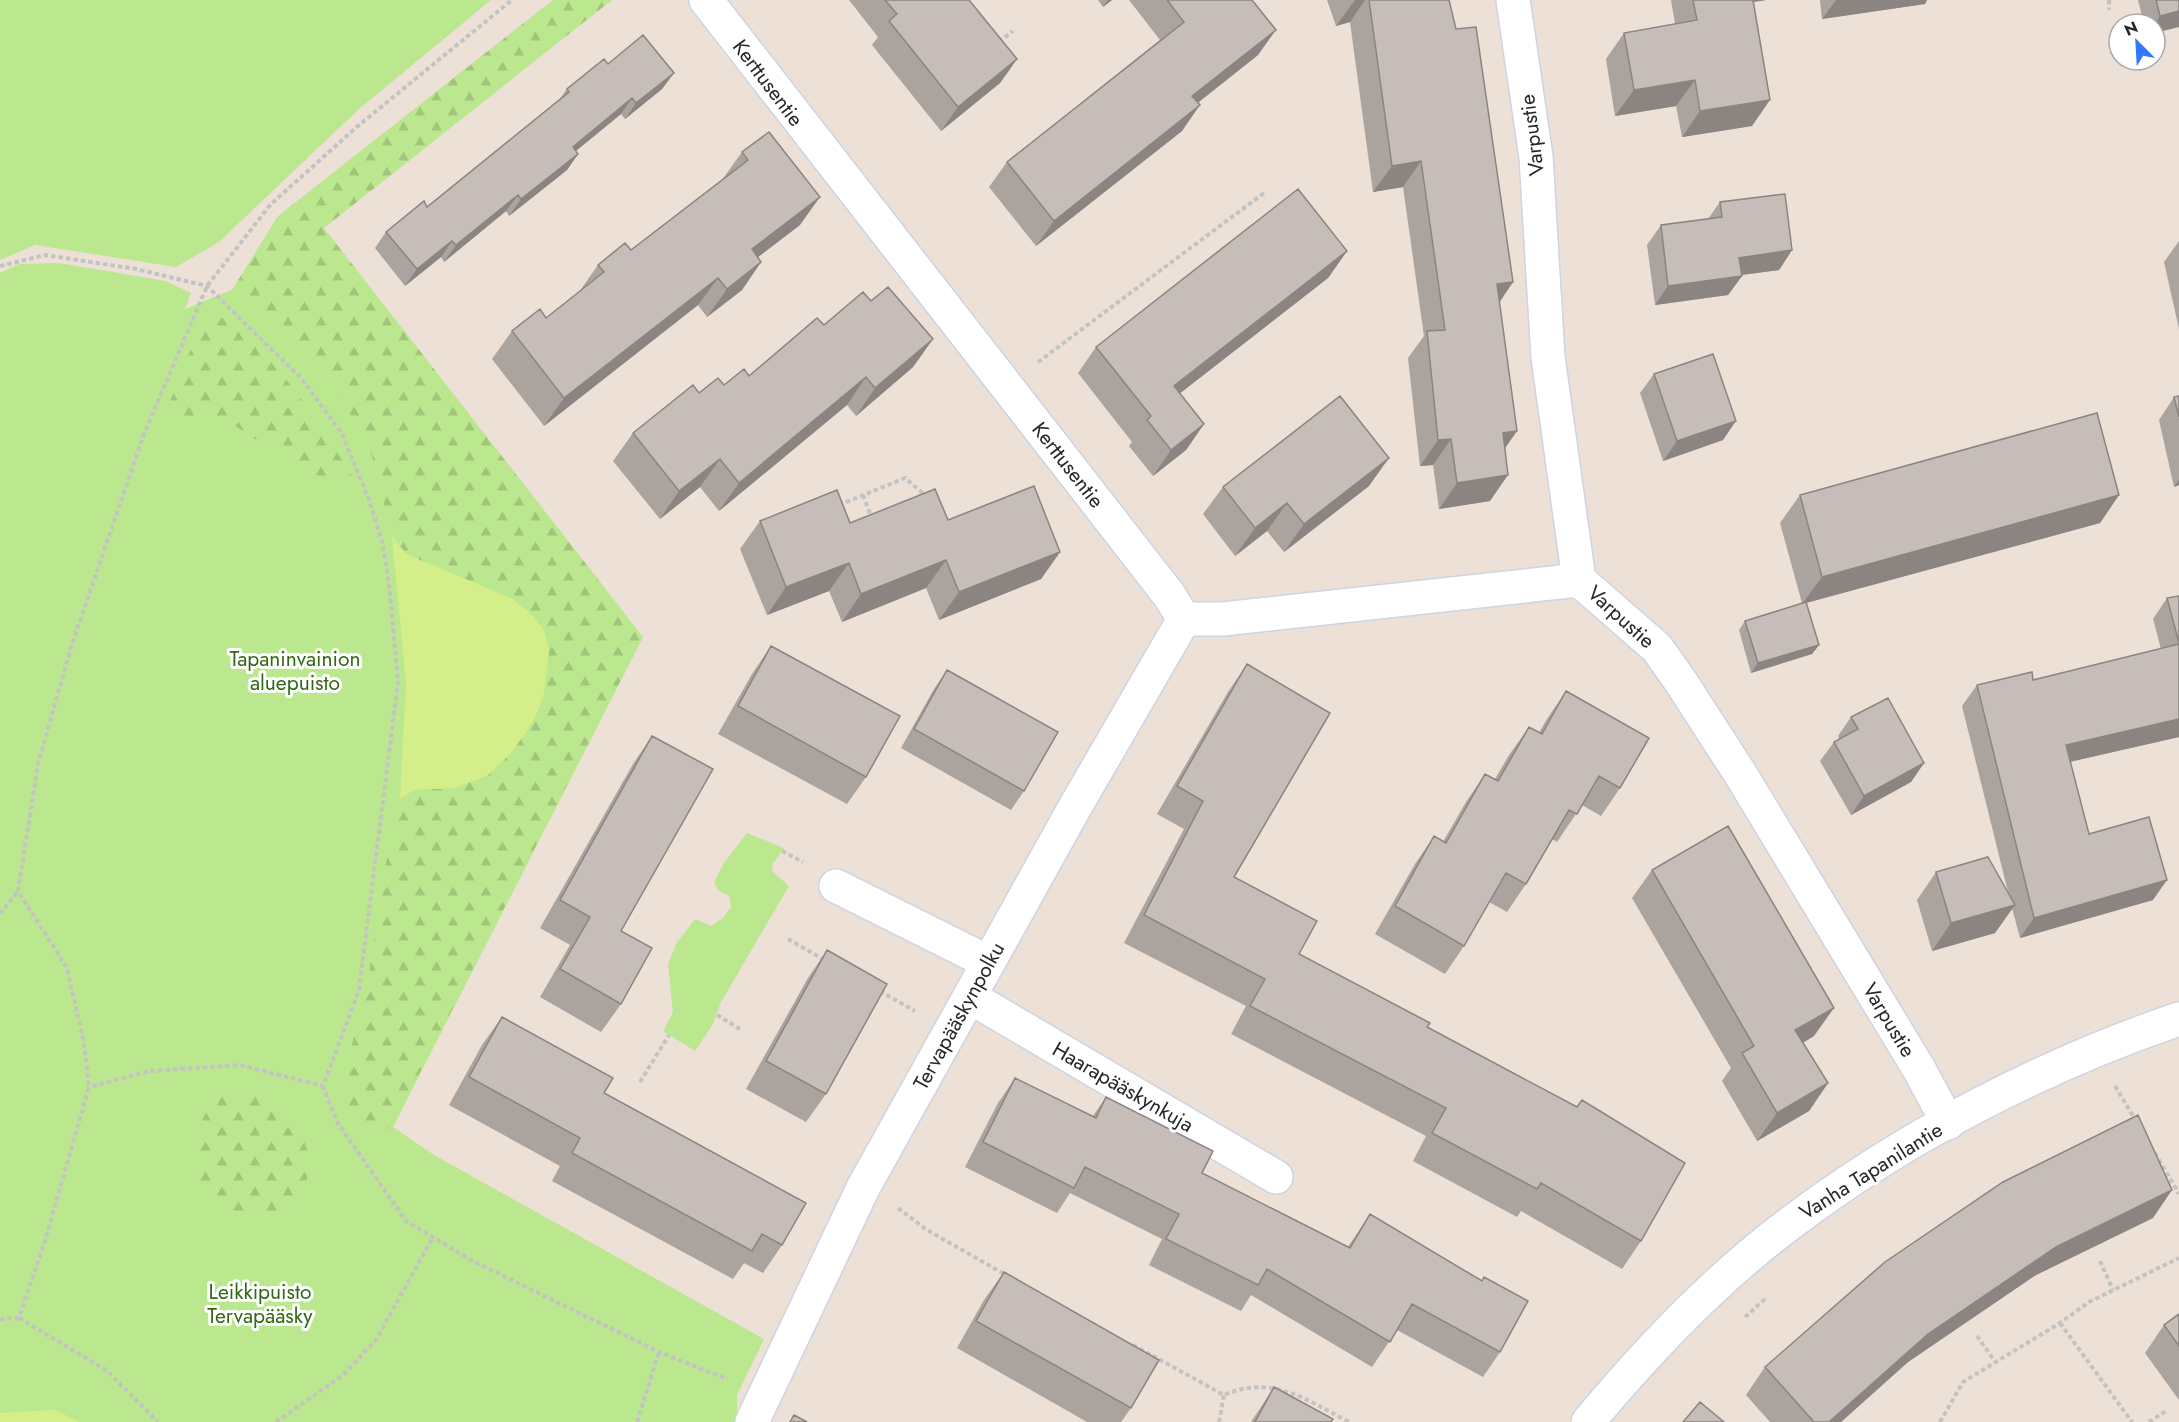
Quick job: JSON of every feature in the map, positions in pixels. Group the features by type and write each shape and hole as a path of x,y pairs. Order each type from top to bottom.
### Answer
{"street":[{"name":"Kerttusentie","path":"706,0 781,100 1162,586 1184,619"},
{"name":"Varpustie","path":"1514,0 1536,157 1548,357 1579,580 1657,648 1681,682 1753,794 1913,1060 1948,1123"},
{"path":"1184,619 1223,619 1579,580"},
{"name":"Tervapääskynpolku","path":"752,1422 860,1194 988,962 1184,619"},
{"path":"836,886 988,962"},
{"name":"Haarapääskynkuja","path":"970,997 1276,1177"},
{"name":"Vanha Tapanilantie","path":"1588,1422 1656,1344 1721,1280 1786,1226 1839,1187 1948,1123 2118,1040 2179,1019"}],"path":[{"path":"0,914 18,891 38,764 72,644 144,434 207,286 271,204 359,125 512,0"},
{"path":"2109,0 2109,10"},
{"path":"996,44 1013,31"},
{"path":"1035,364 1264,193"},
{"path":"0,266 45,255 136,270 207,286 301,378 341,432 368,497 382,541 389,584 398,682 358,990 323,1086 337,1122 406,1221 473,1261 658,1352 734,1382 772,1380"},
{"path":"831,508 905,478 930,499"},
{"path":"863,495 874,525"},
{"path":"18,891 66,968 84,1043 89,1087 44,1244 19,1318"},
{"path":"788,939 829,962"},
{"path":"869,985 951,1032"},
{"path":"717,1015 740,1029"},
{"path":"640,1082 669,1035"},
{"path":"89,1087 150,1071 240,1065 323,1086"},
{"path":"2104,1090 2124,1081"},
{"path":"2115,1085 2138,1125"},
{"path":"2150,1144 2179,1194"},
{"path":"899,1208 927,1230 1016,1281"},
{"path":"276,1422 342,1376 376,1340 433,1237"},
{"path":"1940,1422 1963,1383 2060,1323 2089,1302 2179,1258"},
{"path":"2100,1261 2113,1290"},
{"path":"1743,1319 1768,1296"},
{"path":"0,1319 19,1318 106,1370 158,1422"},
{"path":"2060,1323 2132,1422"},
{"path":"1977,1336 1996,1363"},
{"path":"1130,1344 1224,1395"},
{"path":"638,1422 658,1352"},
{"path":"1224,1395 1242,1387 1269,1387 1294,1393 1349,1422"},
{"path":"1219,1422 1224,1395"},
{"path":"2149,1422 2166,1411"}],"green space":[{"path":"0,0 491,0 359,109 219,242 176,267 35,245 0,260"},
{"path":"553,0 612,0 324,228 643,637 392,1127 362,1136 346,1104 347,1065 369,975 381,886 400,799 414,790 454,788 487,776 512,752 535,718 544,694 549,650 544,630 533,616 513,599 406,554 392,536 372,456 331,378 261,310 232,290 278,216"},
{"name":"Tapaninvainion aluepuisto","path":"59,263 166,281 191,293 185,309 246,284 643,637 393,1127 434,1155 764,1339 737,1395 737,1422 0,1422 0,273 19,264"},
{"path":"217,314 261,352 298,394 360,489 303,471 226,420 165,414 201,323"},
{"path":"392,536 406,554 513,599 533,616 544,630 549,650 544,694 535,718 512,752 487,776 454,788 414,790 400,799 406,685"},
{"path":"747,833 784,848 772,865 773,872 789,886 721,1002 713,1024 695,1051 663,1031 673,1012 668,964 676,944 695,919 711,926 723,918 731,907 729,896 719,891 714,882 724,863"},
{"path":"221,1092 259,1095 295,1117 310,1157 303,1204 290,1216 229,1213 202,1193 197,1164 197,1139 204,1116"},
{"path":"55,1410 80,1422 0,1422 0,1413"}],"building":[{"path":"885,0 969,0 1017,59 958,107 889,21 897,14"},
{"path":"1167,0 1252,0 1276,30 1192,96 1200,105 1054,221 1007,162 1184,22"},
{"path":"1369,0 1449,0 1456,29 1476,27 1513,282 1497,284 1517,431 1503,433 1508,475 1457,483 1451,439 1438,440 1427,331 1445,330 1421,161 1392,166"},
{"path":"1693,0 1753,0 1770,100 1700,111 1695,80 1634,90 1624,33 1697,20"},
{"path":"2156,0 2179,0 2179,11 2167,14 2167,12 2159,12"},
{"path":"643,35 674,73 636,103 632,98 573,147 578,154 521,199 518,195 456,245 452,241 417,269 386,232 424,201 427,207 569,92 567,89 604,59 608,64"},
{"path":"769,132 820,197 752,249 761,262 727,289 718,278 564,398 512,331 540,309 546,318 604,272 598,265 625,243 631,250 748,160 742,152"},
{"path":"1298,189 1347,251 1174,386 1204,424 1171,450 1147,420 1151,416 1096,347"},
{"path":"1785,194 1792,250 1739,258 1742,276 1668,286 1661,225 1722,217 1720,202"},
{"path":"888,287 933,339 875,388 866,377 739,483 720,459 679,491 633,433 693,385 699,393 718,378 724,385 744,369 749,376 817,318 824,325 863,292 871,301"},
{"path":"1713,354 1736,421 1677,441 1654,374"},
{"path":"1340,396 1389,458 1304,524 1287,503 1255,528 1223,487"},
{"path":"2179,396 2179,417 2174,397"},
{"path":"2097,413 2119,495 1822,577 1800,495"},
{"path":"1034,486 1060,552 959,592 946,560 861,594 849,563 786,587 760,521 837,490 850,523 935,489 948,520"},
{"path":"2179,596 2179,643 2167,598"},
{"path":"1806,602 1819,645 1758,663 1745,621"},
{"path":"2179,644 2179,719 2066,745 2089,834 2149,817 2167,880 2034,918 1977,685 2032,672 2033,680"},
{"path":"771,646 900,716 866,777 738,706"},
{"path":"1247,664 1330,713 1234,877 1317,921 1299,954 1430,1023 1427,1027 1577,1107 1582,1100 1685,1163 1641,1241 1541,1183 1537,1189 1432,1133 1446,1108 1250,1006 1265,979 1144,915 1203,801 1177,786"},
{"path":"947,670 1058,732 1024,791 914,729"},
{"path":"1566,691 1649,738 1620,788 1599,776 1577,814 1569,810 1526,884 1506,873 1464,946 1395,906 1434,836 1446,843 1485,774 1498,781 1529,727 1542,734"},
{"path":"1888,698 1924,763 1864,796 1834,742 1858,729 1851,717"},
{"path":"652,736 713,769 621,931 652,948 621,1004 560,969 590,917 560,900"},
{"path":"1728,826 1834,1008 1795,1030 1828,1083 1777,1113 1742,1053 1754,1046 1652,870"},
{"path":"1988,857 2015,905 1951,923 1936,872"},
{"path":"827,950 887,984 826,1094 766,1061"},
{"path":"502,1017 613,1078 604,1093 806,1203 782,1245 762,1234 752,1251 572,1153 580,1138 469,1077"},
{"path":"1015,1078 1096,1118 1106,1097 1213,1151 1202,1173 1350,1248 1370,1214 1482,1281 1484,1277 1528,1301 1500,1352 1412,1304 1390,1342 1267,1269 1258,1285 1166,1239 1179,1214 1085,1167 1074,1188 983,1142"},
{"path":"2138,1115 2172,1190 2056,1247 1928,1334 1829,1422 1814,1422 1765,1367 1885,1262 2003,1182"},
{"path":"1004,1272 1159,1360 1131,1408 976,1321"},
{"path":"2179,1314 2179,1346 2164,1325"},
{"path":"1274,1387 1333,1419 1331,1422 1255,1422"},
{"path":"1700,1402 1724,1422 1683,1422"},
{"path":"794,1415 807,1422 790,1422"}],"park label":[{"name":"Leikkipuisto Tervapääsky","path":"260,1304"}]}
